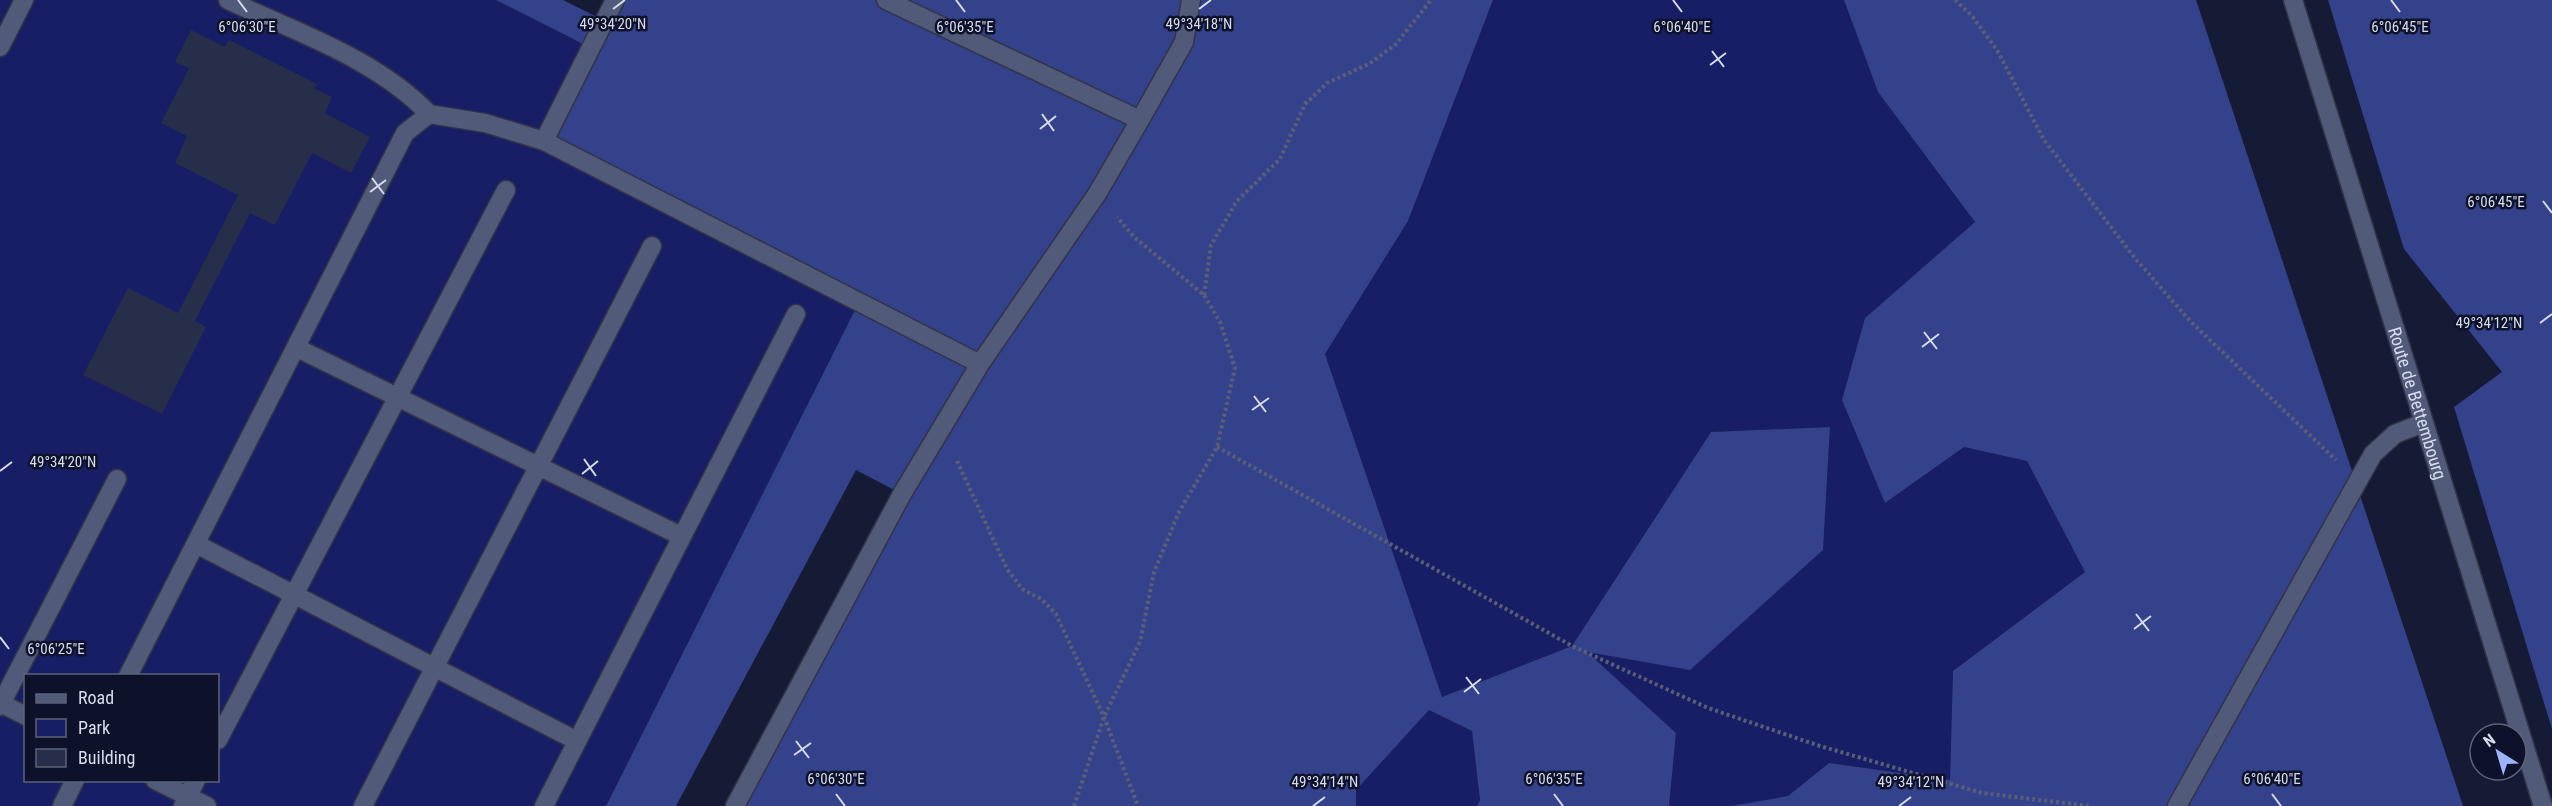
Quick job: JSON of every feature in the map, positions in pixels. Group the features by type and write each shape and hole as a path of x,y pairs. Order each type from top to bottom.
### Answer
{"street":[{"path":"0,47 24,0"},
{"path":"228,0 352,58 410,94 429,114 485,123 544,141 980,364"},
{"path":"544,141 615,0"},
{"path":"886,0 1140,120"},
{"path":"735,806 902,494 980,364 1097,194 1140,120 1184,42 1191,0"},
{"name":"Route de Bettembourg","path":"2293,0 2543,806"},
{"path":"129,674 405,133 429,114"},
{"path":"219,738 506,190"},
{"path":"363,806 652,246"},
{"path":"544,806 796,314"},
{"path":"297,348 681,536"},
{"path":"2177,806 2373,454 2395,434 2423,423"},
{"path":"24,715 0,704 117,479"},
{"path":"196,544 577,741"},
{"path":"62,806 74,782"},
{"path":"160,782 189,794 207,806"}],"path":[{"path":"1204,295 1211,245 1237,201 1280,159 1305,104 1327,83 1369,64 1396,44 1431,0"},
{"path":"1955,0 1972,16 1997,50 2044,140 2134,257 2191,322 2358,481"},
{"path":"1074,806 1104,717 1140,642 1154,572 1179,512 1217,447 1235,368 1220,322 1204,295 1134,237 1097,194"},
{"path":"941,428 1007,569 1022,589 1041,599 1056,614 1104,717 1138,806"},
{"path":"1217,447 1572,646 1708,708 1820,746 1982,793 2090,806"}],"green space":[{"path":"0,0 496,0 591,48 859,302 606,806 0,806"},
{"path":"1493,0 1844,0 1878,92 1975,222 1865,318 1842,400 1885,503 1964,447 2027,461 2085,572 1953,671 1950,781 1829,763 1788,796 1731,806 1669,806 1676,733 1586,652 1690,669 1823,550 1830,427 1711,432 1572,646 1442,697 1325,354 1408,221"},
{"path":"1429,710 1472,731 1480,800 1477,806 1356,806 1356,790"}],"shaded area":[{"path":"496,0 563,0 605,21 615,0 1493,0 1408,221 1325,354 1442,697 1572,646 1711,432 1830,427 1823,550 1690,670 1587,652 1676,733 1669,806 1477,806 1480,800 1472,731 1429,710 1356,790 1356,806 735,806 902,494 856,470 676,806 606,806 859,302 544,141 591,48"},
{"path":"1844,0 2196,0 2463,806 1731,806 1788,796 1829,763 1950,780 1953,671 2085,572 2027,461 1964,447 1885,503 1842,400 1865,318 1975,222 1878,92"},
{"path":"2328,0 2552,0 2552,729 2454,407 2502,372 2404,249"}],"building":[{"path":"191,30 225,47 229,40 317,84 314,88 332,97 325,113 370,137 351,173 312,153 275,225 250,213 195,321 206,327 162,414 83,375 128,288 178,313 238,195 175,163 187,136 161,123 189,68 175,62"}]}
